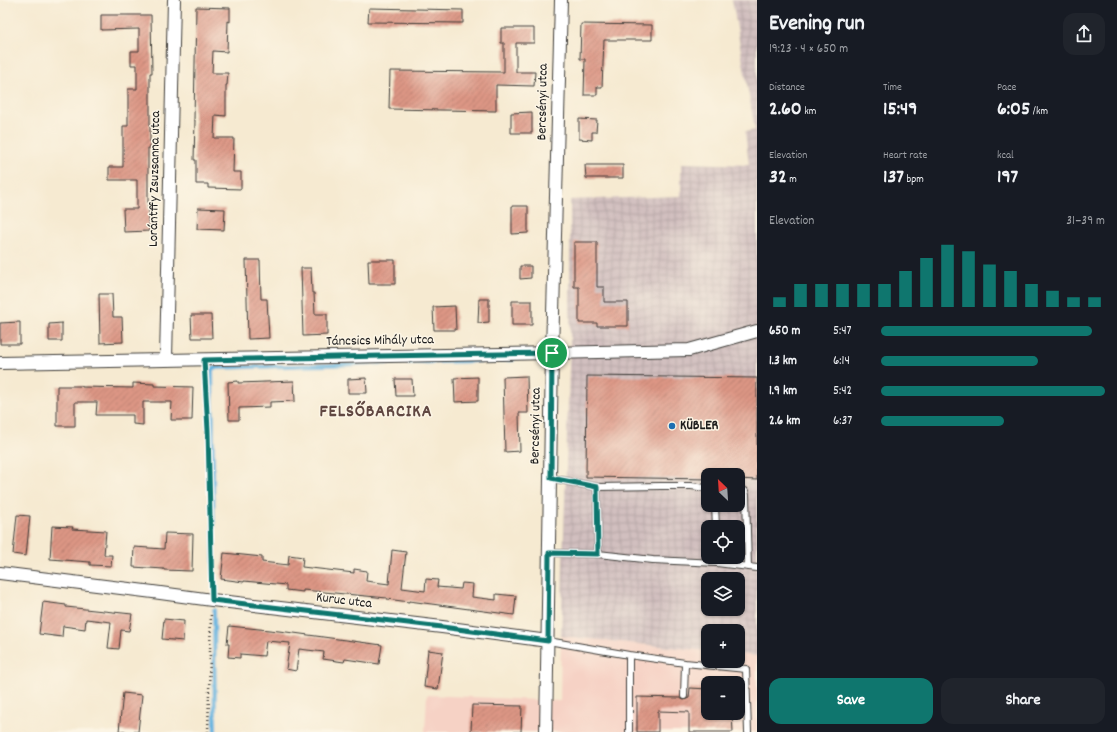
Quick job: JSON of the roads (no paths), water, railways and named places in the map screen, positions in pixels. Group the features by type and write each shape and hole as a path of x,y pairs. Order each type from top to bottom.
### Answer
{"street":[{"name":"Lorántffy Zsuzsanna utca","path":"166,360 174,0"},
{"name":"Bercsényi utca","path":"546,732 552,353 561,0"},
{"name":"Táncsics Mihály utca","path":"0,363 689,350 757,331"},
{"name":"Kuruc utca","path":"0,573 548,641"}],"lane":[{"path":"551,478 597,487 683,486 701,488"},
{"path":"597,487 598,554"},
{"path":"745,491 748,567"},
{"path":"549,553 598,554 654,560 701,560"},
{"path":"735,564 757,568"},
{"name":"Kuruc utca","path":"548,641 685,663 746,669 748,732"},
{"path":"629,655 629,732"},
{"path":"684,696 685,663"}],"waterway":[{"path":"214,583 212,368 513,360"},
{"path":"214,610 215,732"}],"place":[{"name":"KÜBLER","path":"672,426"}],"district":[{"name":"FELSŐBARCIKA","path":"376,412"}]}
